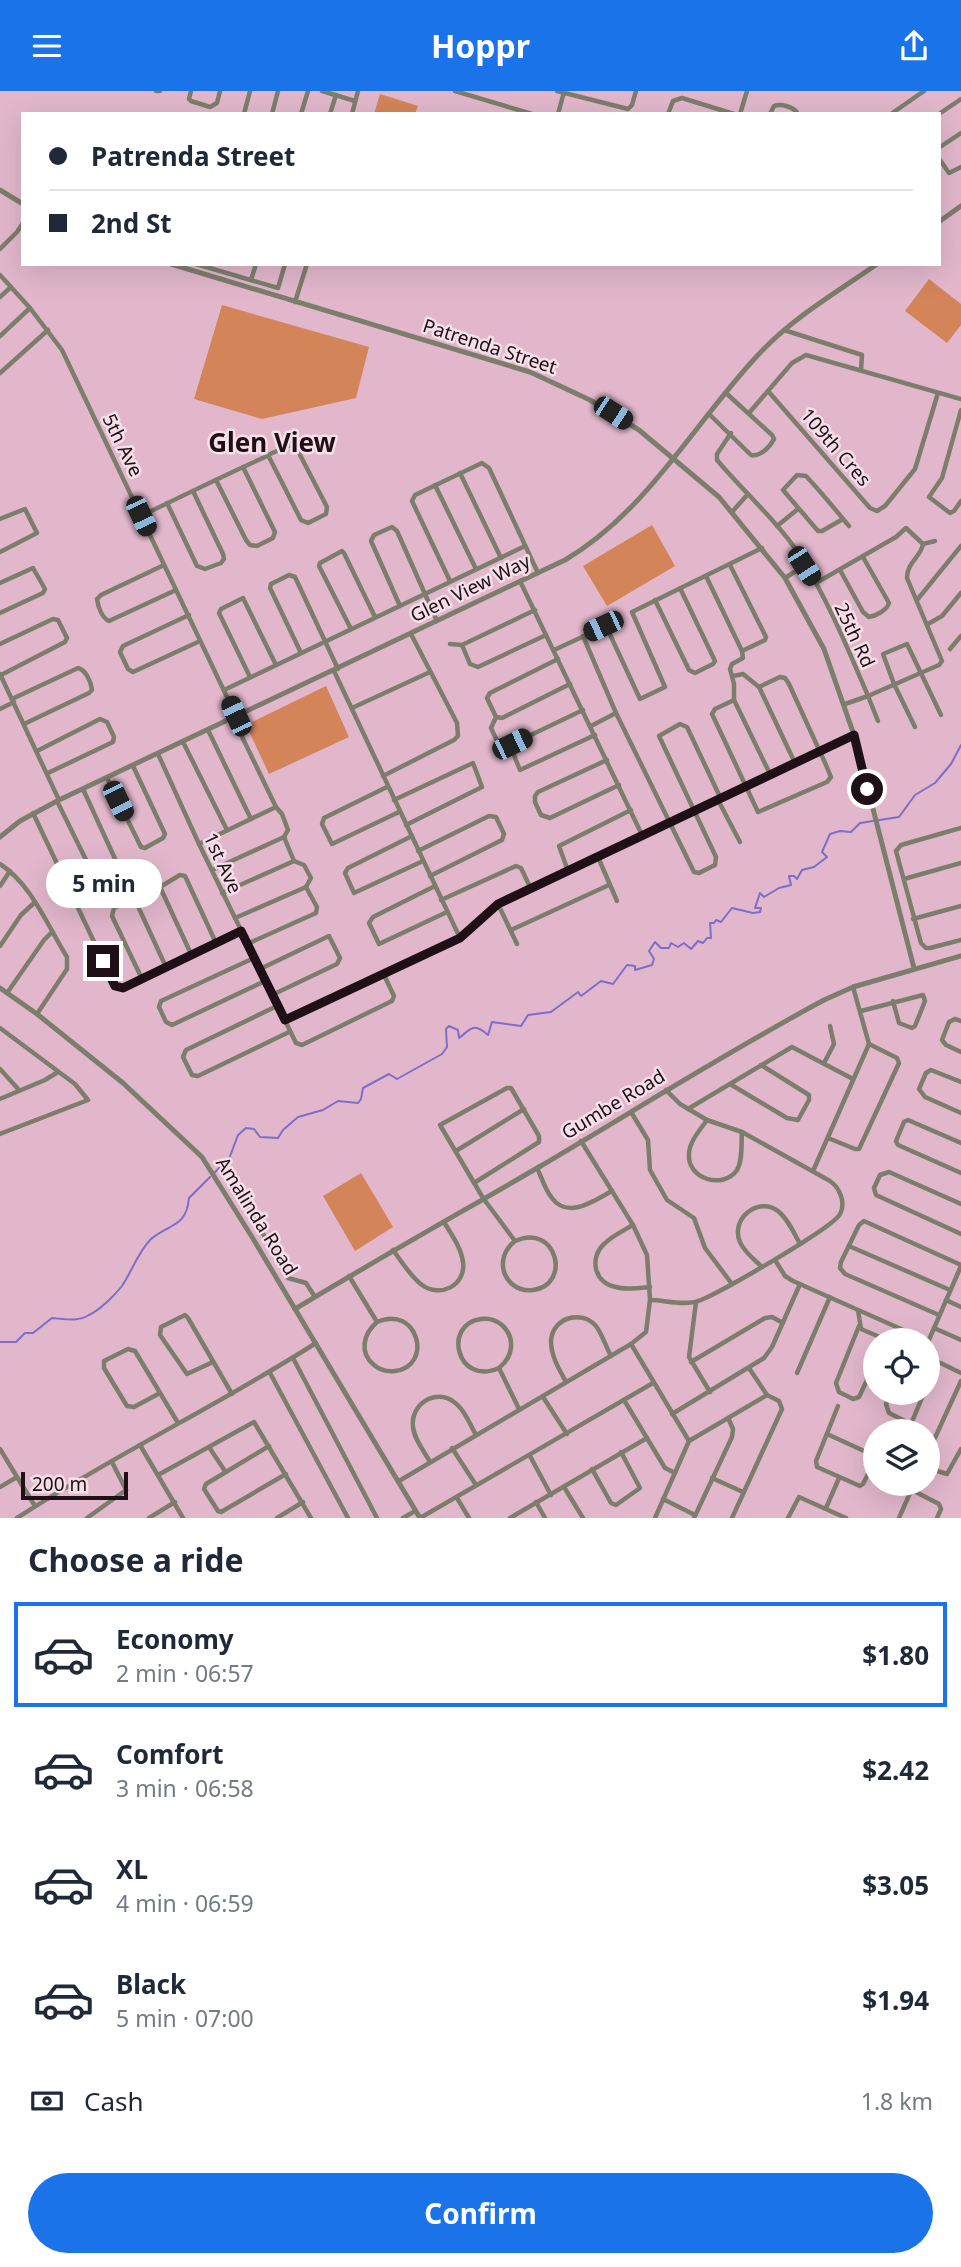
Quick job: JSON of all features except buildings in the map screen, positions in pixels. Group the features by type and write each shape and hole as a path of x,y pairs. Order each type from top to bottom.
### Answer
{"street":[{"path":"191,91 191,101 210,107 217,103 220,91"},
{"path":"245,112 250,91"},
{"path":"273,112 278,91"},
{"path":"302,112 308,91"},
{"path":"322,91 355,101"},
{"path":"352,112 358,91"},
{"path":"455,91 525,112"},
{"path":"557,91 628,109 636,91"},
{"path":"741,112 747,91"},
{"path":"894,112 924,91"},
{"path":"559,112 564,92"},
{"path":"331,112 336,95"},
{"path":"669,112 673,101 682,97 728,112"},
{"path":"941,113 961,99"},
{"path":"771,112 774,106 779,104 796,112"},
{"path":"941,146 961,133"},
{"path":"941,161 949,173 961,167"},
{"path":"0,190 21,203"},
{"path":"941,220 961,206"},
{"path":"0,249 21,226"},
{"name":"Patrenda Street","path":"178,266 530,372 613,413 674,457 712,491 785,578 811,624 845,704 914,968"},
{"path":"203,266 278,288 284,266"},
{"path":"225,273 227,266"},
{"path":"251,280 255,266"},
{"path":"295,302 306,266"},
{"name":"Glen View Way","path":"0,837 33,813 575,554 605,533 630,510 758,355 784,330 869,266"},
{"name":"5th Ave","path":"0,275 62,350 282,814 288,830 284,837"},
{"path":"0,297 11,287"},
{"path":"0,336 30,308"},
{"path":"0,373 48,330"},
{"path":"784,330 862,355 861,370"},
{"path":"749,413 800,356 811,355 961,399"},
{"name":"109th Cres","path":"768,391 870,508 877,511 885,506 915,469 938,393"},
{"path":"709,414 754,456 772,444 772,435 726,393"},
{"path":"961,410 943,473 929,497 950,513 961,501"},
{"name":"25th Rd","path":"731,433 716,459 777,526 801,557 816,583 868,696 845,704"},
{"path":"141,516 167,503 268,455 288,446 295,446 327,507 326,515 308,523 301,520 268,455"},
{"path":"450,582 412,501 415,495 479,464 486,465 538,573"},
{"path":"216,480 250,545 257,546 274,538 275,532 243,467"},
{"path":"460,473 501,558"},
{"path":"843,519 820,532 783,490 797,475 802,474 843,519 849,526"},
{"path":"435,485 476,569"},
{"path":"167,503 197,566 205,569 222,563 223,554 193,491"},
{"path":"732,512 748,494"},
{"path":"0,519 25,509 37,533 0,552"},
{"path":"777,526 798,509"},
{"path":"400,606 372,544 374,535 389,528 397,531 437,621"},
{"path":"816,583 900,535 906,528 923,544"},
{"path":"923,544 935,541"},
{"path":"878,721 868,696 939,665 943,659 907,573 923,544"},
{"path":"224,690 525,546"},
{"path":"918,600 961,546"},
{"path":"554,650 603,626 607,628 640,699 666,687 631,615 632,612 762,548"},
{"path":"351,629 320,566 325,558 345,552 375,617"},
{"path":"840,570 863,612 869,617 873,616 887,608 890,603 863,557"},
{"path":"164,565 100,595 98,604 105,619 109,621 176,590"},
{"path":"730,565 766,637 742,651"},
{"path":"785,578 804,566"},
{"path":"0,583 33,568 45,589 43,593 0,613"},
{"path":"301,653 270,588 271,584 289,575 295,577 326,641 382,776 460,938"},
{"path":"706,576 742,651 742,660 730,667 734,700 770,774"},
{"path":"520,581 642,835"},
{"path":"655,600 690,672 695,673 713,664 714,659 680,588"},
{"path":"928,624 942,616 961,593"},
{"path":"250,677 219,614 220,609 232,603 243,598 276,665"},
{"path":"450,644 462,645 535,610"},
{"path":"189,615 123,646 120,652 128,669 133,672 200,641"},
{"path":"0,644 53,618 58,620 67,638 65,642 0,674 91,871 94,872 115,863 116,860 83,789"},
{"path":"382,776 458,736 457,723 411,634"},
{"path":"462,645 470,664 478,667 546,635"},
{"path":"583,636 617,713 692,867 699,873 715,865 716,861 659,736 680,724 687,727 740,842"},
{"path":"950,649 961,636"},
{"path":"915,727 883,654 907,644 919,674 942,715"},
{"path":"496,717 486,698 488,695 558,659"},
{"path":"0,709 78,668 84,671 92,689 89,693 24,724"},
{"path":"352,708 430,672"},
{"path":"733,676 743,674 759,687 795,763"},
{"path":"734,700 715,709 712,715 756,811 760,813 827,782 830,775 788,680 780,677 759,687"},
{"path":"496,717 502,718 570,684"},
{"path":"496,717 491,728 498,743 511,746 583,710"},
{"path":"591,726 617,713"},
{"path":"37,751 100,719 107,722 114,737 113,742 48,773"},
{"path":"208,730 251,819"},
{"path":"511,746 520,770 595,735"},
{"path":"285,1020 460,938 498,904 854,735"},
{"path":"183,741 227,830"},
{"name":"1st Ave","path":"158,754 222,893 296,1043 302,1045 392,1001 394,996 384,975"},
{"path":"607,759 538,792 535,802 541,815 550,818 619,785"},
{"path":"394,800 473,763 482,786 406,825"},
{"path":"107,778 141,847 145,848 163,838 164,834 133,766"},
{"path":"387,787 324,818 321,824 332,844 399,811"},
{"path":"199,844 276,805"},
{"path":"568,871 558,849 560,845 631,810"},
{"path":"33,813 115,986 123,988 241,931"},
{"path":"418,851 489,816 496,817 504,834 502,840 430,876"},
{"path":"961,828 898,847 896,854 921,943 926,948 961,940"},
{"path":"212,870 284,837 294,860 304,865 311,878 306,887 235,918"},
{"path":"412,837 348,868 345,873 354,893 423,861"},
{"path":"598,857 617,901"},
{"path":"222,893 294,860"},
{"path":"904,879 961,863"},
{"path":"0,864 23,883 69,963 37,1014"},
{"path":"441,900 516,866 521,868 531,889"},
{"path":"0,886 10,871"},
{"path":"191,954 160,890 162,885 180,875 185,876 216,943"},
{"path":"511,930 609,885"},
{"path":"247,944 316,913 317,907 306,887"},
{"path":"435,887 373,917 369,923 379,944 447,912"},
{"path":"142,979 112,916 114,908 129,901 136,902 166,967"},
{"path":"0,946 21,915 34,903"},
{"path":"498,904 517,944"},
{"path":"913,919 961,906"},
{"path":"7,993 52,932"},
{"path":"260,969 329,936 340,958 337,964 272,995"},
{"name":"Gumbe Road","path":"295,1309 796,1014 853,987 961,956"},
{"path":"254,958 161,1001 159,1007 166,1022 172,1025 265,981"},
{"path":"813,1171 869,1044 853,987"},
{"name":"Amalinda Road","path":"0,988 123,1083 194,1149 214,1175 241,1219 420,1518"},
{"path":"861,1011 893,1002 924,996 925,1001 915,1026 912,1028 899,1023 893,1002"},
{"path":"277,1006 186,1050 183,1057 192,1075 198,1076 289,1032"},
{"path":"961,1021 955,1019 949,1022 942,1040 961,1052"},
{"path":"824,1063 834,1044 830,1026"},
{"path":"0,1028 75,1084 88,1100 0,1133"},
{"path":"828,1138 855,1150 859,1149 899,1063 897,1058 869,1044"},
{"path":"687,1109 792,1047 853,1079"},
{"path":"730,1084 787,1118 798,1120 809,1095 761,1065"},
{"path":"0,1069 19,1090"},
{"path":"961,1082 931,1070 926,1073 919,1089 925,1097 961,1113"},
{"path":"0,1098 58,1072"},
{"path":"474,1183 539,1142 539,1136 513,1090 507,1088 440,1125 456,1151 474,1183 483,1198 515,1241"},
{"path":"650,1300 696,1302 800,1244 836,1220 842,1208 840,1191 836,1185 742,1132 707,1120 687,1109 666,1090"},
{"path":"456,1151 524,1109"},
{"path":"631,1111 648,1140 650,1170 667,1200 694,1219 705,1248 732,1284"},
{"path":"707,1120 691,1146 689,1158 693,1170 710,1181 723,1180 737,1170 742,1132"},
{"path":"961,1143 908,1120 904,1122 896,1141 898,1145 961,1173"},
{"path":"399,1481 631,1344 646,1332 650,1300 647,1255 633,1225 582,1141"},
{"path":"537,1168 551,1198 569,1207 583,1206 612,1191"},
{"path":"961,1204 888,1172 880,1175 873,1190 876,1195 961,1234"},
{"path":"244,1200 288,1278 306,1283 315,1297"},
{"path":"762,1267 745,1250 738,1235 738,1227 747,1212 763,1206 777,1210 783,1215 800,1244"},
{"path":"241,1219 252,1214"},
{"path":"934,1328 958,1278 961,1265 864,1221 859,1224 840,1265 845,1274 939,1315"},
{"path":"393,1250 422,1285 436,1291 450,1289 460,1278 464,1265 460,1251 444,1222"},
{"path":"633,1225 602,1245 596,1258 597,1273 602,1281 614,1287 650,1287"},
{"path":"535,1238 552,1249 556,1263 549,1282 523,1290 506,1278 503,1258 515,1241 535,1238"},
{"path":"849,1246 950,1290"},
{"path":"775,1260 785,1276 897,1328"},
{"path":"349,1276 377,1322"},
{"path":"672,1413 767,1356 800,1284"},
{"path":"797,1373 830,1297"},
{"path":"946,1300 961,1307"},
{"path":"696,1302 689,1353 691,1362 710,1392"},
{"path":"858,1310 859,1327 836,1383 839,1392 853,1399 859,1397 863,1388"},
{"path":"213,1362 187,1374 160,1335 161,1327 185,1315 213,1362 232,1394"},
{"path":"691,1362 765,1318 772,1317 783,1323"},
{"path":"566,1382 555,1361 551,1340 555,1328 564,1320 581,1318 594,1325 611,1356"},
{"path":"397,1319 414,1331 417,1351 415,1358 405,1368 385,1371 378,1369 368,1359 365,1339 377,1322 397,1319"},
{"path":"491,1319 507,1331 511,1352 499,1368 479,1371 462,1360 458,1339 470,1323 491,1319"},
{"path":"859,1327 863,1330"},
{"path":"940,1331 961,1341"},
{"path":"17,1518 178,1423 270,1373 316,1343"},
{"path":"631,1344 689,1441"},
{"path":"160,1393 134,1407 127,1406 104,1368 104,1361 128,1349 135,1351 178,1423"},
{"path":"293,1358 377,1518"},
{"path":"940,1363 961,1373"},
{"path":"499,1368 519,1409"},
{"path":"732,1518 782,1409 779,1401 767,1395 749,1369"},
{"path":"270,1373 348,1518"},
{"path":"940,1427 961,1381"},
{"path":"420,1518 653,1383"},
{"path":"655,1518 689,1441 767,1395"},
{"path":"430,1462 416,1437 412,1423 416,1409 428,1399 442,1397 456,1403 475,1434"},
{"path":"543,1397 567,1435"},
{"path":"624,1400 664,1468 675,1473"},
{"path":"886,1405 889,1413 901,1419"},
{"path":"838,1406 816,1464 817,1467 855,1485 863,1484"},
{"path":"663,1499 694,1517 733,1433 729,1419"},
{"path":"158,1475 253,1422 311,1518"},
{"path":"827,1434 863,1452"},
{"path":"510,1518 647,1438"},
{"path":"140,1445 183,1518"},
{"path":"269,1446 225,1471 204,1487 218,1511 221,1512 286,1474"},
{"path":"209,1447 225,1471"},
{"path":"452,1448 477,1485"},
{"path":"0,1449 35,1506"},
{"path":"940,1472 947,1474 961,1449"},
{"path":"592,1469 611,1503 616,1505 640,1486 621,1452"},
{"path":"530,1456 551,1495"},
{"path":"87,1518 126,1490 112,1462"},
{"path":"0,1487 18,1476"},
{"path":"712,1478 743,1492"},
{"path":"826,1507 839,1478"},
{"path":"564,1487 583,1518"},
{"path":"899,1518 909,1496"},
{"path":"927,1496 939,1504 941,1509 937,1518"},
{"path":"788,1518 800,1497 846,1518"},
{"path":"457,1498 469,1518"},
{"path":"149,1518 174,1502"},
{"path":"277,1518 303,1502"},
{"path":"536,1502 545,1518"},
{"path":"403,1518 415,1511"}],"shaded area":[{"path":"380,94 418,106 416,112 375,112"},
{"path":"929,279 961,304 961,325 947,343 905,311"},
{"path":"222,305 369,347 356,398 262,419 194,399"},
{"path":"652,525 675,566 607,606 583,566"},
{"path":"326,686 349,737 269,774 246,725"},
{"path":"361,1173 393,1227 355,1251 323,1196"}],"waterway":[{"path":"214,1173 229,1159 238,1135 246,1128 254,1129 260,1137 278,1138 298,1117 323,1110 338,1101 358,1103 363,1088 389,1074 397,1079 442,1054 447,1047 446,1029 449,1026 458,1030 459,1038 475,1028 488,1035 492,1022 521,1026 528,1015 551,1012 578,992 581,996 601,981 613,984 627,965 635,966 635,970 652,965 654,959 649,951 655,942 661,948 669,948 671,943 678,947 684,943 691,949 698,941 703,943 707,938 711,938 710,923 716,920 721,922 732,908 760,912 761,908 755,908 760,893 764,897 779,888 791,885 789,876 797,879 802,870 814,867 827,857 822,852 830,834 851,832 860,823 899,817 915,795 935,783 951,764 961,745"},
{"path":"0,1342 16,1342 25,1333 33,1333 52,1318 80,1319 102,1306 122,1286 146,1244 181,1220 189,1198 210,1177"}],"district":[{"name":"Glen View","path":"272,442"}],"route":[{"path":"103,961 115,986 123,988 241,931 285,1020 460,938 498,904 854,735 867,789"}]}
